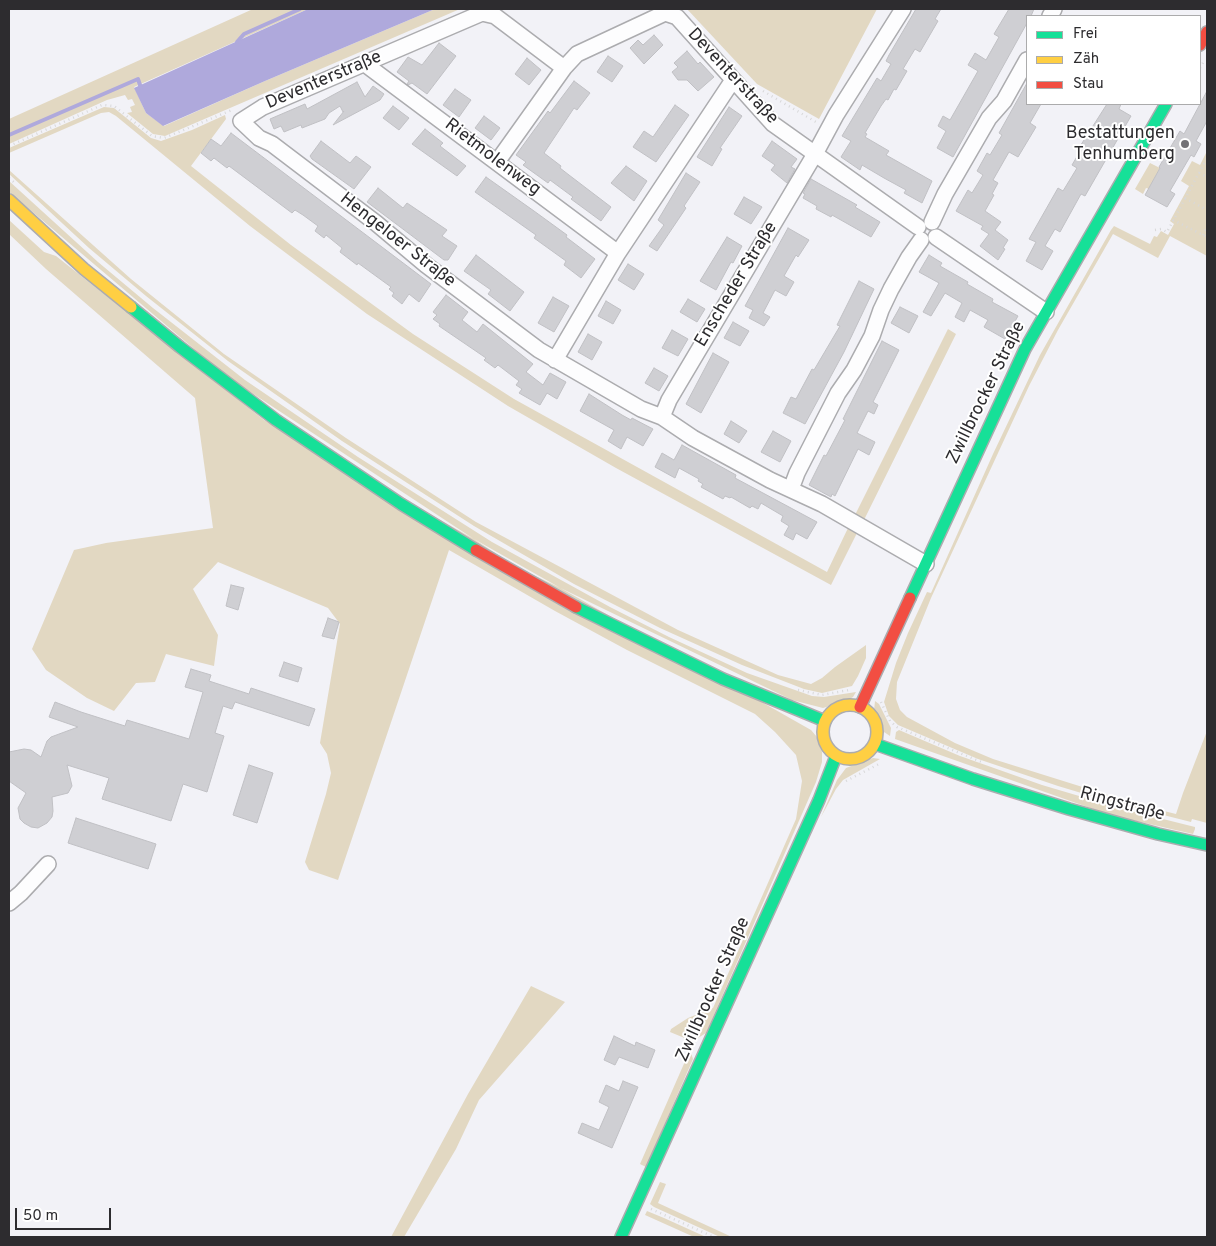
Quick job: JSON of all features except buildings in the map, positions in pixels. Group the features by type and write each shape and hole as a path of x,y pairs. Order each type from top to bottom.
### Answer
{"main road":[{"path":"1201,43 1207,32"},
{"name":"Zwillbrocker Straße","path":"860,707 1023,354 1165,105"},
{"path":"9,200 84,269 180,347 276,420 401,504 495,562 589,614 723,679 826,721"},
{"path":"844,706 860,707 868,711 877,726 875,744 865,755 858,758 851,759 836,756 826,744 824,736 826,721 830,714 844,706"},
{"name":"Ringstraße","path":"875,744 973,779 1028,796 1158,834 1207,845"},
{"name":"Zwillbrocker Straße","path":"621,1237 819,800 836,756"}],"street":[{"name":"Enscheder Straße","path":"662,417 669,400 855,83 903,9"},
{"name":"Deventerstraße","path":"237,115 262,107 366,64 482,13 495,16 564,68"},
{"name":"Deventerstraße","path":"497,162 564,68 577,54 665,13 677,16 773,124 1046,312"},
{"path":"791,489 797,473 838,393 854,370 872,336 891,289 909,257 927,231 989,118 1004,100 1026,62"},
{"name":"Rietmolenweg","path":"366,64 618,253"},
{"path":"555,360 618,253 733,80"},
{"name":"Hengeloer Straße","path":"237,115 259,138 272,144 376,223 426,265 555,360 641,409 662,417"},
{"path":"662,417 693,438 770,480 830,508 926,564"},
{"path":"9,903 48,864"}],"path":[{"path":"756,86 816,122 823,120"},
{"path":"9,146 102,105 114,106 152,136 164,138 237,115"},
{"path":"1155,230 1161,229 1167,232 1207,158"},
{"path":"1199,173 1207,177"},
{"path":"9,178 15,184"},
{"path":"1185,198 1207,209"},
{"path":"1173,220 1207,237"},
{"path":"1203,235 1207,226"},
{"path":"793,688 822,696 854,688 867,693 881,702 890,721 896,727 990,765"},
{"path":"636,1202 714,1237"}],"shaded area":[{"path":"253,9 308,9 134,87 146,113 164,126 435,9 460,9 165,136 153,134 127,113 132,112 130,107 135,105 132,99 128,100 125,95 107,100 9,144 9,119"},
{"path":"308,9 435,9 163,126 146,113 134,88"},
{"path":"687,9 877,9 819,119 757,84"},
{"path":"104,107 114,108 151,138 161,141 225,115 226,119 191,166 291,245 413,334 514,399 827,572 848,528 857,533 831,585 616,468 508,406 367,314 250,226 109,112 101,113 9,153 9,148"},
{"path":"1207,151 1207,256 1170,236 1158,258 1113,234 1058,330 1029,386 931,598 897,682 896,699 900,710 907,717 955,743 993,759 1140,805 1176,814 1207,731 1207,823 1192,819 1191,822 1108,801 978,759 898,725 889,716 884,702 908,633 927,592 931,593 993,454 1040,355 1111,230 1114,226 1150,244 1154,236 1157,237 1161,231 1168,235 1174,224 1170,221 1189,186 1181,181 1192,161 1200,165"},
{"path":"1150,163 1160,168 1149,189 1146,188 1143,194 1135,189"},
{"path":"9,170 131,279 224,354 346,438 476,522 678,630 778,675 811,684 866,645 866,658 852,686 822,693 804,689 742,665 660,628 574,584 474,526 342,441 228,361 89,248 9,174"},
{"path":"9,181 98,262 245,380 358,457 492,542 610,607 747,673 812,696 824,697 856,692 853,697 823,708 792,700 515,566 226,376 9,192"},
{"path":"9,220 44,252 56,256 264,420 811,730 817,737 822,752 822,762 816,782 706,1033 698,1038 687,1039 670,1032 671,1029 688,1018 713,1008 796,819 802,781 796,755 755,714 627,650 449,550 338,880 309,870 305,862 331,773 327,754 320,743 340,624 328,608 218,562 193,589 218,635 214,666 166,654 155,682 136,683 114,711 87,698 46,670 32,649 74,550 106,543 213,528 195,398 46,269 9,234"},
{"path":"948,329 956,334 863,522 854,517"},
{"path":"875,701 879,704 891,728 890,736 881,730 874,711"},
{"path":"899,730 960,756 1042,785 1123,809 1195,827 1195,829 1193,834 1110,815 895,739 896,732"},
{"path":"873,758 880,759 843,780 821,817 837,780 846,768"},
{"path":"531,986 565,1002 479,1100 456,1149 404,1237 391,1237 468,1094"},
{"path":"690,1050 693,1059 646,1167 640,1164"},
{"path":"660,1182 666,1184 658,1203 732,1237 720,1237 650,1204"},
{"path":"647,1211 706,1237 694,1237 645,1215"}],"waterway":[{"path":"237,42 244,34 300,9"},
{"path":"9,135 138,79 141,88"}],"traffic: fast":[{"path":"910,598 1025,349 1165,105"},
{"path":"131,307 276,420 401,504 476,550"},
{"path":"576,607 723,679 825,721"},
{"path":"875,744 973,779 1069,809 1158,834 1207,845"},
{"path":"621,1237 819,800 836,756"}],"traffic: slow":[{"path":"9,200 84,269 131,307"},
{"path":"850,705 860,707 869,713 875,722 877,732 875,742 869,751 860,757 850,759 840,757 831,751 825,742 823,732 825,722 831,713 840,707 850,705"}],"traffic: jam":[{"path":"1201,43 1207,32"},
{"path":"476,550 576,607"},
{"path":"860,707 910,598"}],"place":[{"name":"Bestattungen Tenhumberg","path":"1185,144"}]}
